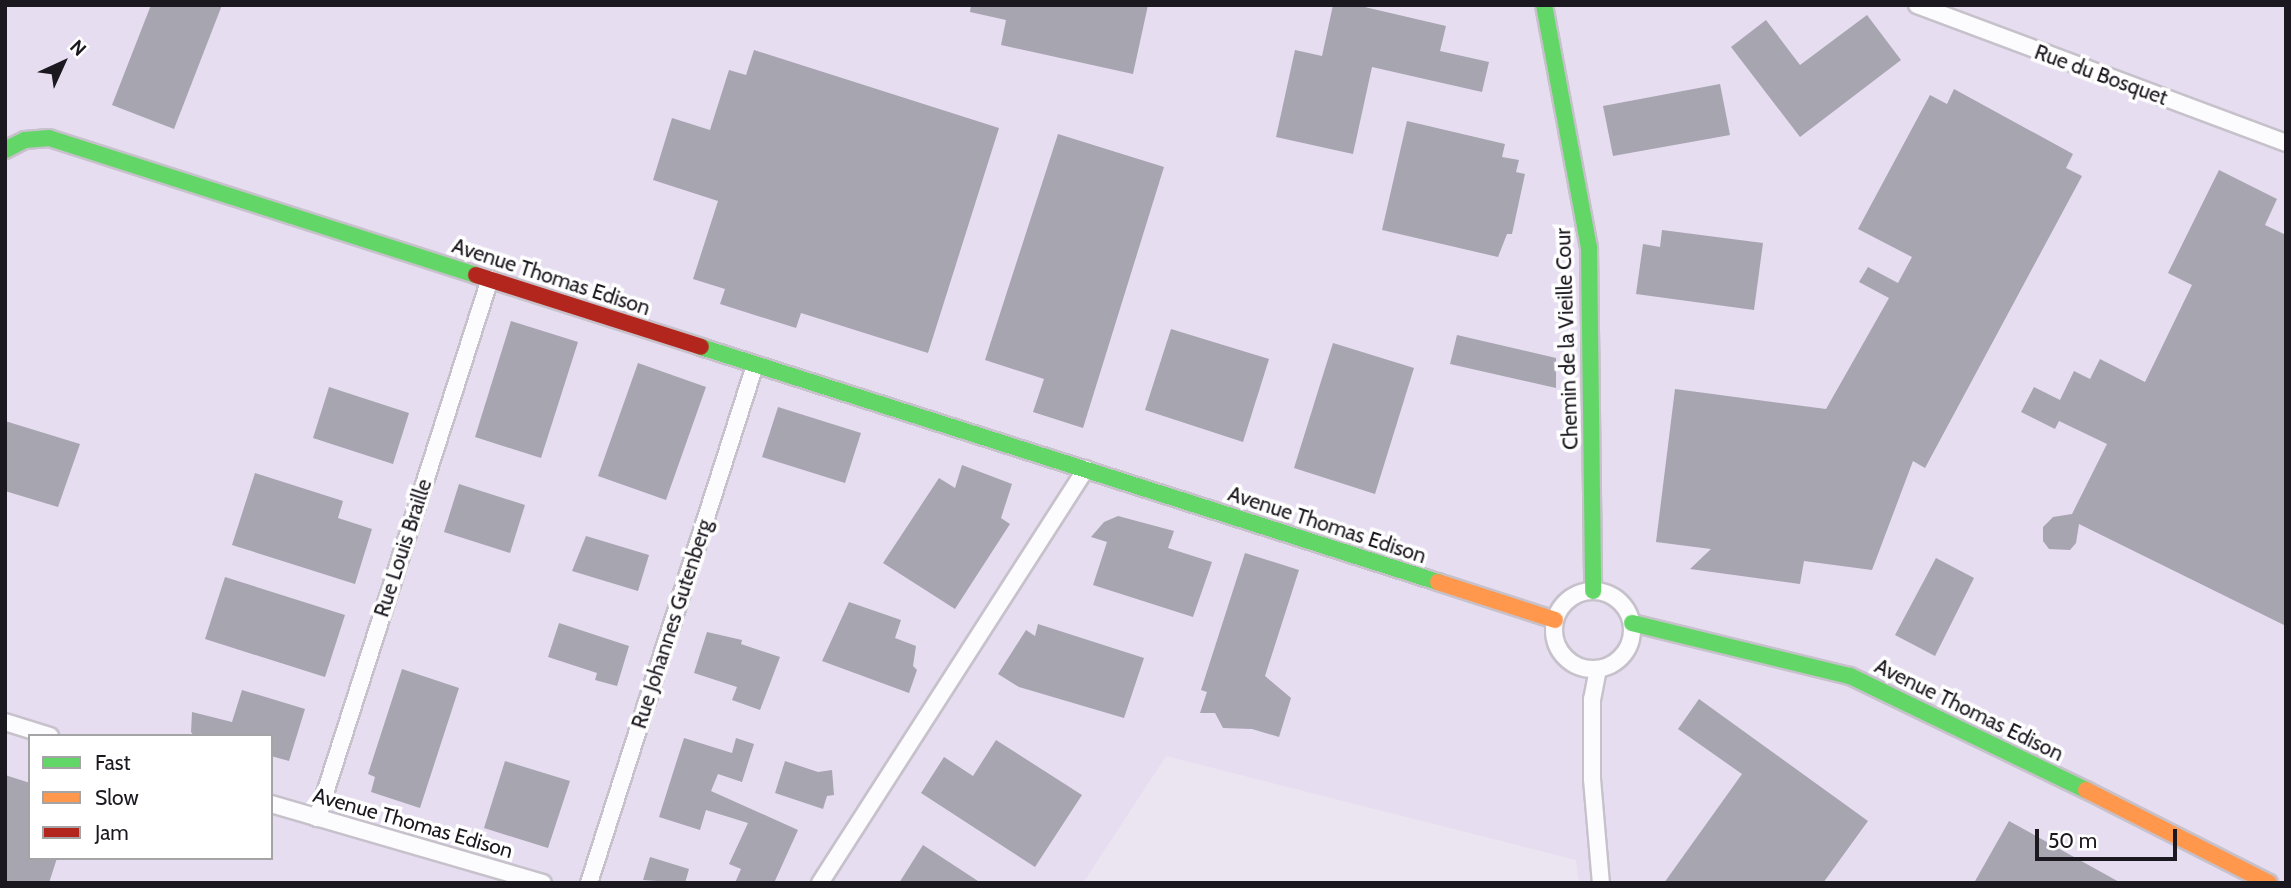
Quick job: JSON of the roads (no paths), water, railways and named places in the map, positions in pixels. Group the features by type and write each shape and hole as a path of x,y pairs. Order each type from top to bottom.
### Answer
{"street":[{"name":"Chemin de la Vieille Cour","path":"1544,5 1589,247 1593,591"},
{"name":"Rue du Bosquet","path":"1917,5 2286,144"},
{"name":"Avenue Thomas Edison","path":"5,150 25,140 49,138 1555,620"},
{"name":"Rue Louis Braille","path":"317,818 490,279"},
{"name":"Rue Johannes Gutenberg","path":"589,883 755,365"},
{"path":"820,883 1086,469"},
{"path":"1593,591 1618,600 1632,623 1629,645 1622,657 1598,669 1573,663 1563,654 1556,642 1555,620 1568,600 1593,591"},
{"name":"Avenue Thomas Edison","path":"1632,623 1850,676 1950,721 2269,883"},
{"path":"1598,669 1592,699 1592,779 1601,883"},
{"path":"5,722 44,734"},
{"name":"Avenue Thomas Edison","path":"273,805 543,883"}]}
